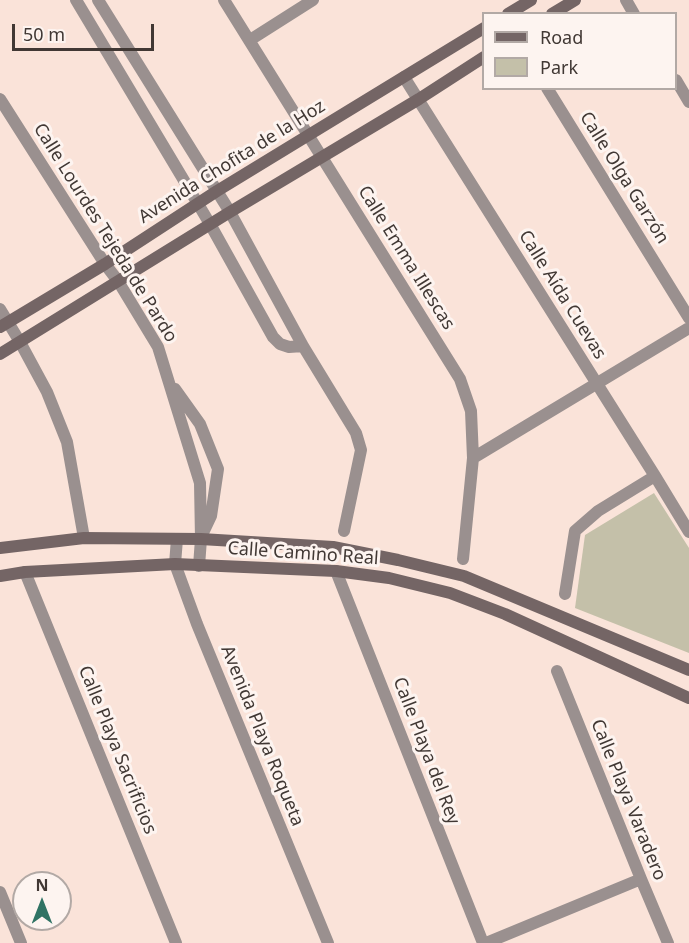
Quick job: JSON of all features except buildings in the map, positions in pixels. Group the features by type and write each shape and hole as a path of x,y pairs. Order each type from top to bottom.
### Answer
{"street":[{"path":"76,0 210,224 273,337 280,344 289,347 303,346"},
{"path":"98,0 230,212 303,346 356,433 361,450 344,531"},
{"name":"Calle Emma Illescas","path":"224,0 460,379 471,411 473,458 463,559"},
{"path":"250,40 313,0"},
{"path":"511,12 531,0"},
{"path":"555,12 574,0"},
{"name":"Avenida Chofita de la Hoz","path":"4,324 105,264 216,192 482,29"},
{"path":"0,354 482,58"},
{"name":"Calle Aída Cuevas","path":"404,76 689,532"},
{"path":"677,83 689,102"},
{"name":"Calle Olga Garzón","path":"548,90 689,318"},
{"name":"Calle Lourdes Tejeda de Pardo","path":"0,99 158,347 200,483 199,566"},
{"path":"0,309 4,324 21,342 47,392 67,442 84,538"},
{"path":"473,458 689,328"},
{"path":"169,381 200,424 218,469 211,516 201,539"},
{"path":"565,594 574,531 598,511 656,476"},
{"name":"Calle Camino Real","path":"0,548 84,538 201,539 333,547 464,576 689,670"},
{"name":"Avenida Playa Roqueta","path":"177,539 175,564 197,624 328,943"},
{"name":"Calle Camino Real","path":"0,576 25,572 175,564 336,571 389,578 450,593 505,614 689,698"},
{"name":"Calle Playa del Rey","path":"336,571 484,943"},
{"name":"Calle Playa Sacrificios","path":"25,572 176,943"},
{"name":"Calle Playa Varadero","path":"557,671 668,943"},
{"path":"484,943 640,879"},
{"path":"0,892 21,943"}],"green space":[{"path":"654,493 689,548 689,653 575,608 585,535"}]}
